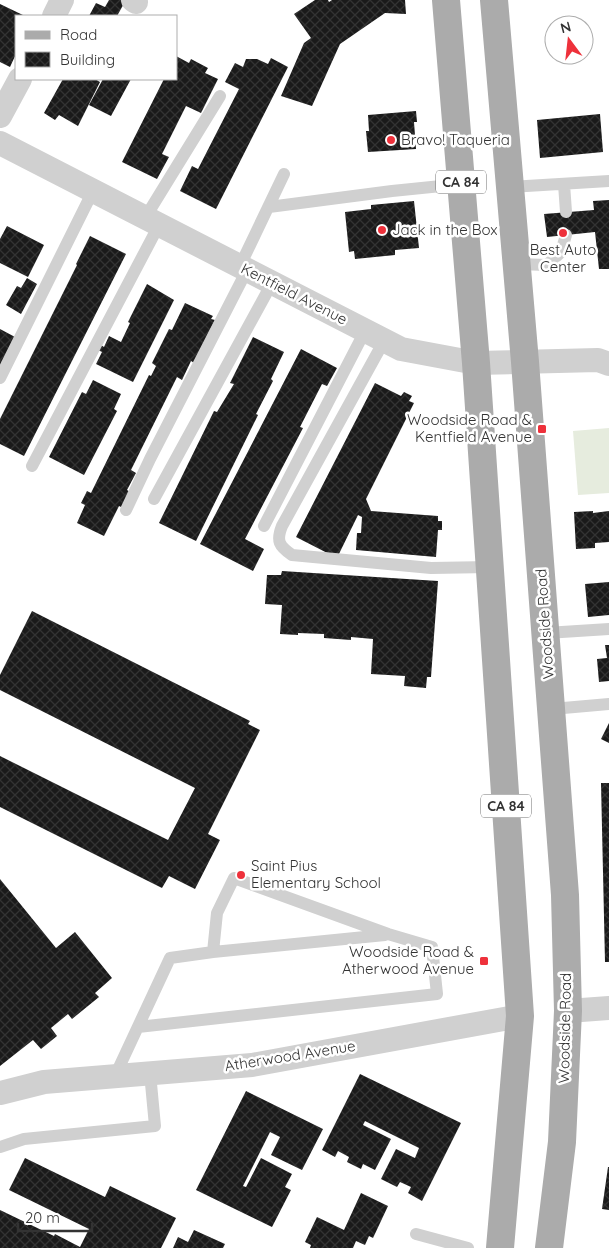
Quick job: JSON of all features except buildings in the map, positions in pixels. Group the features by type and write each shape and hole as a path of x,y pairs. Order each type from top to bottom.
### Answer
{"main road":[{"name":"CA 84","path":"446,0 476,363 520,1016 500,1248"},
{"name":"Woodside Road","path":"494,0 525,362 565,895 568,1011 562,1142 549,1248"}],"street":[{"path":"54,15 62,0"},
{"path":"0,116 19,80"},
{"name":"Kentfield Avenue","path":"0,143 401,349 476,363 598,360 609,364"},
{"path":"568,1011 609,1008"},
{"name":"Atherwood Avenue","path":"0,1093 44,1082 252,1065 520,1016"}],"lane":[{"path":"32,466 152,221 220,96"},
{"path":"126,510 244,268 284,174"},
{"path":"510,187 609,182"},
{"path":"269,207 392,190 461,184"},
{"path":"564,184 566,212"},
{"path":"0,378 93,191"},
{"path":"517,264 547,265 561,252 566,235"},
{"path":"154,499 272,283"},
{"path":"264,526 374,336"},
{"path":"374,336 282,526 278,536 282,548 292,555 431,568 490,567"},
{"path":"546,633 609,628"},
{"path":"552,709 609,704"},
{"path":"138,1027 437,994 432,947 388,934 234,878 217,913 213,952"},
{"path":"115,1076 170,958 388,934"},
{"path":"0,1147 24,1139 155,1126 150,1073"},
{"path":"416,1234 468,1248"}],"shaded area":[{"path":"609,428 609,493 578,495 573,431"}],"place":[{"name":"Bravo! Taqueria","path":"391,140"},
{"name":"Jack in the Box","path":"382,230"},
{"name":"Best Auto Center","path":"563,233"},
{"name":"Woodside Road & Kentfield Avenue","path":"542,429"},
{"name":"Saint Pius Elementary School","path":"241,875"},
{"name":"Woodside Road & Atherwood Avenue","path":"484,961"}]}
